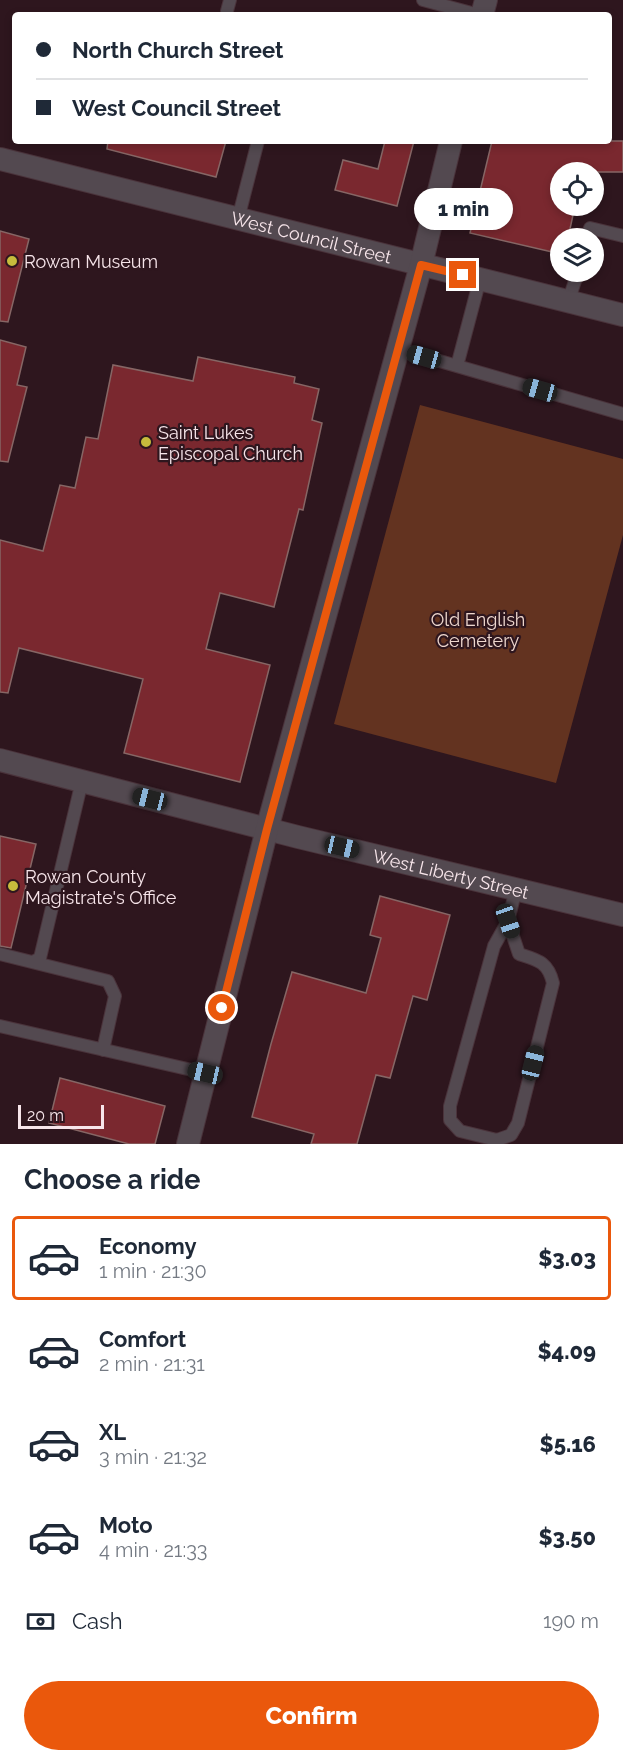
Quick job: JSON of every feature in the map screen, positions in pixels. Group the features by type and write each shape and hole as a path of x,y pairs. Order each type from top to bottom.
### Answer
{"street":[{"path":"188,1144 267,829 421,265 450,144"},
{"name":"West Council Street","path":"0,159 623,315"},
{"name":"West Liberty Street","path":"0,760 267,829 623,915"}],"lane":[{"path":"423,0 469,12"},
{"path":"238,219 257,144"},
{"path":"604,231 623,236"},
{"path":"457,366 480,279"},
{"path":"568,302 575,282"},
{"path":"398,349 623,414"},
{"path":"35,962 40,958 82,782"},
{"path":"508,921 519,954 542,961 550,969 553,982 518,1123 511,1135 497,1140 460,1131 450,1120 450,1106 494,946 508,921 516,889"},
{"path":"0,954 108,981 115,996 103,1050"},
{"path":"0,1026 205,1073"}],"green space":[{"name":"Old English Cemetery","path":"420,405 623,459 623,535 556,783 334,724"}],"building":[{"path":"612,141 623,141 623,172 604,172 604,162 550,162 550,216 573,216 570,228 550,228 550,251 470,233 491,144 612,144"},
{"path":"108,144 225,144 216,177 107,149"},
{"path":"384,144 413,144 397,206 335,190 343,160 378,169"},
{"name":"Rowan Museum","path":"0,231 29,239 8,322 0,321"},
{"path":"0,340 26,347 17,385 27,387 8,462 0,461"},
{"path":"198,357 295,377 294,383 319,389 312,420 322,423 303,510 299,509 274,607 220,593 206,649 270,665 240,782 124,753 143,679 19,648 8,693 0,692 0,540 43,551 60,485 75,488 86,437 98,439 113,365 193,381"},
{"name":"Rowan County Magistrate's Office","path":"0,836 36,844 11,948 0,946"},
{"path":"380,896 450,915 427,1000 413,996 390,1078 376,1075 357,1144 311,1144 314,1134 252,1117 271,1044 292,972 366,993 381,938 370,935"},
{"path":"60,1078 165,1106 155,1144 129,1144 49,1123"}],"place":[{"name":"Rowan Museum","path":"12,261"},
{"name":"Saint Lukes Episcopal Church","path":"146,442"},
{"name":"Rowan County Magistrate's Office","path":"13,886"}],"route":[{"path":"222,1008 267,829 421,265 463,275"}]}
